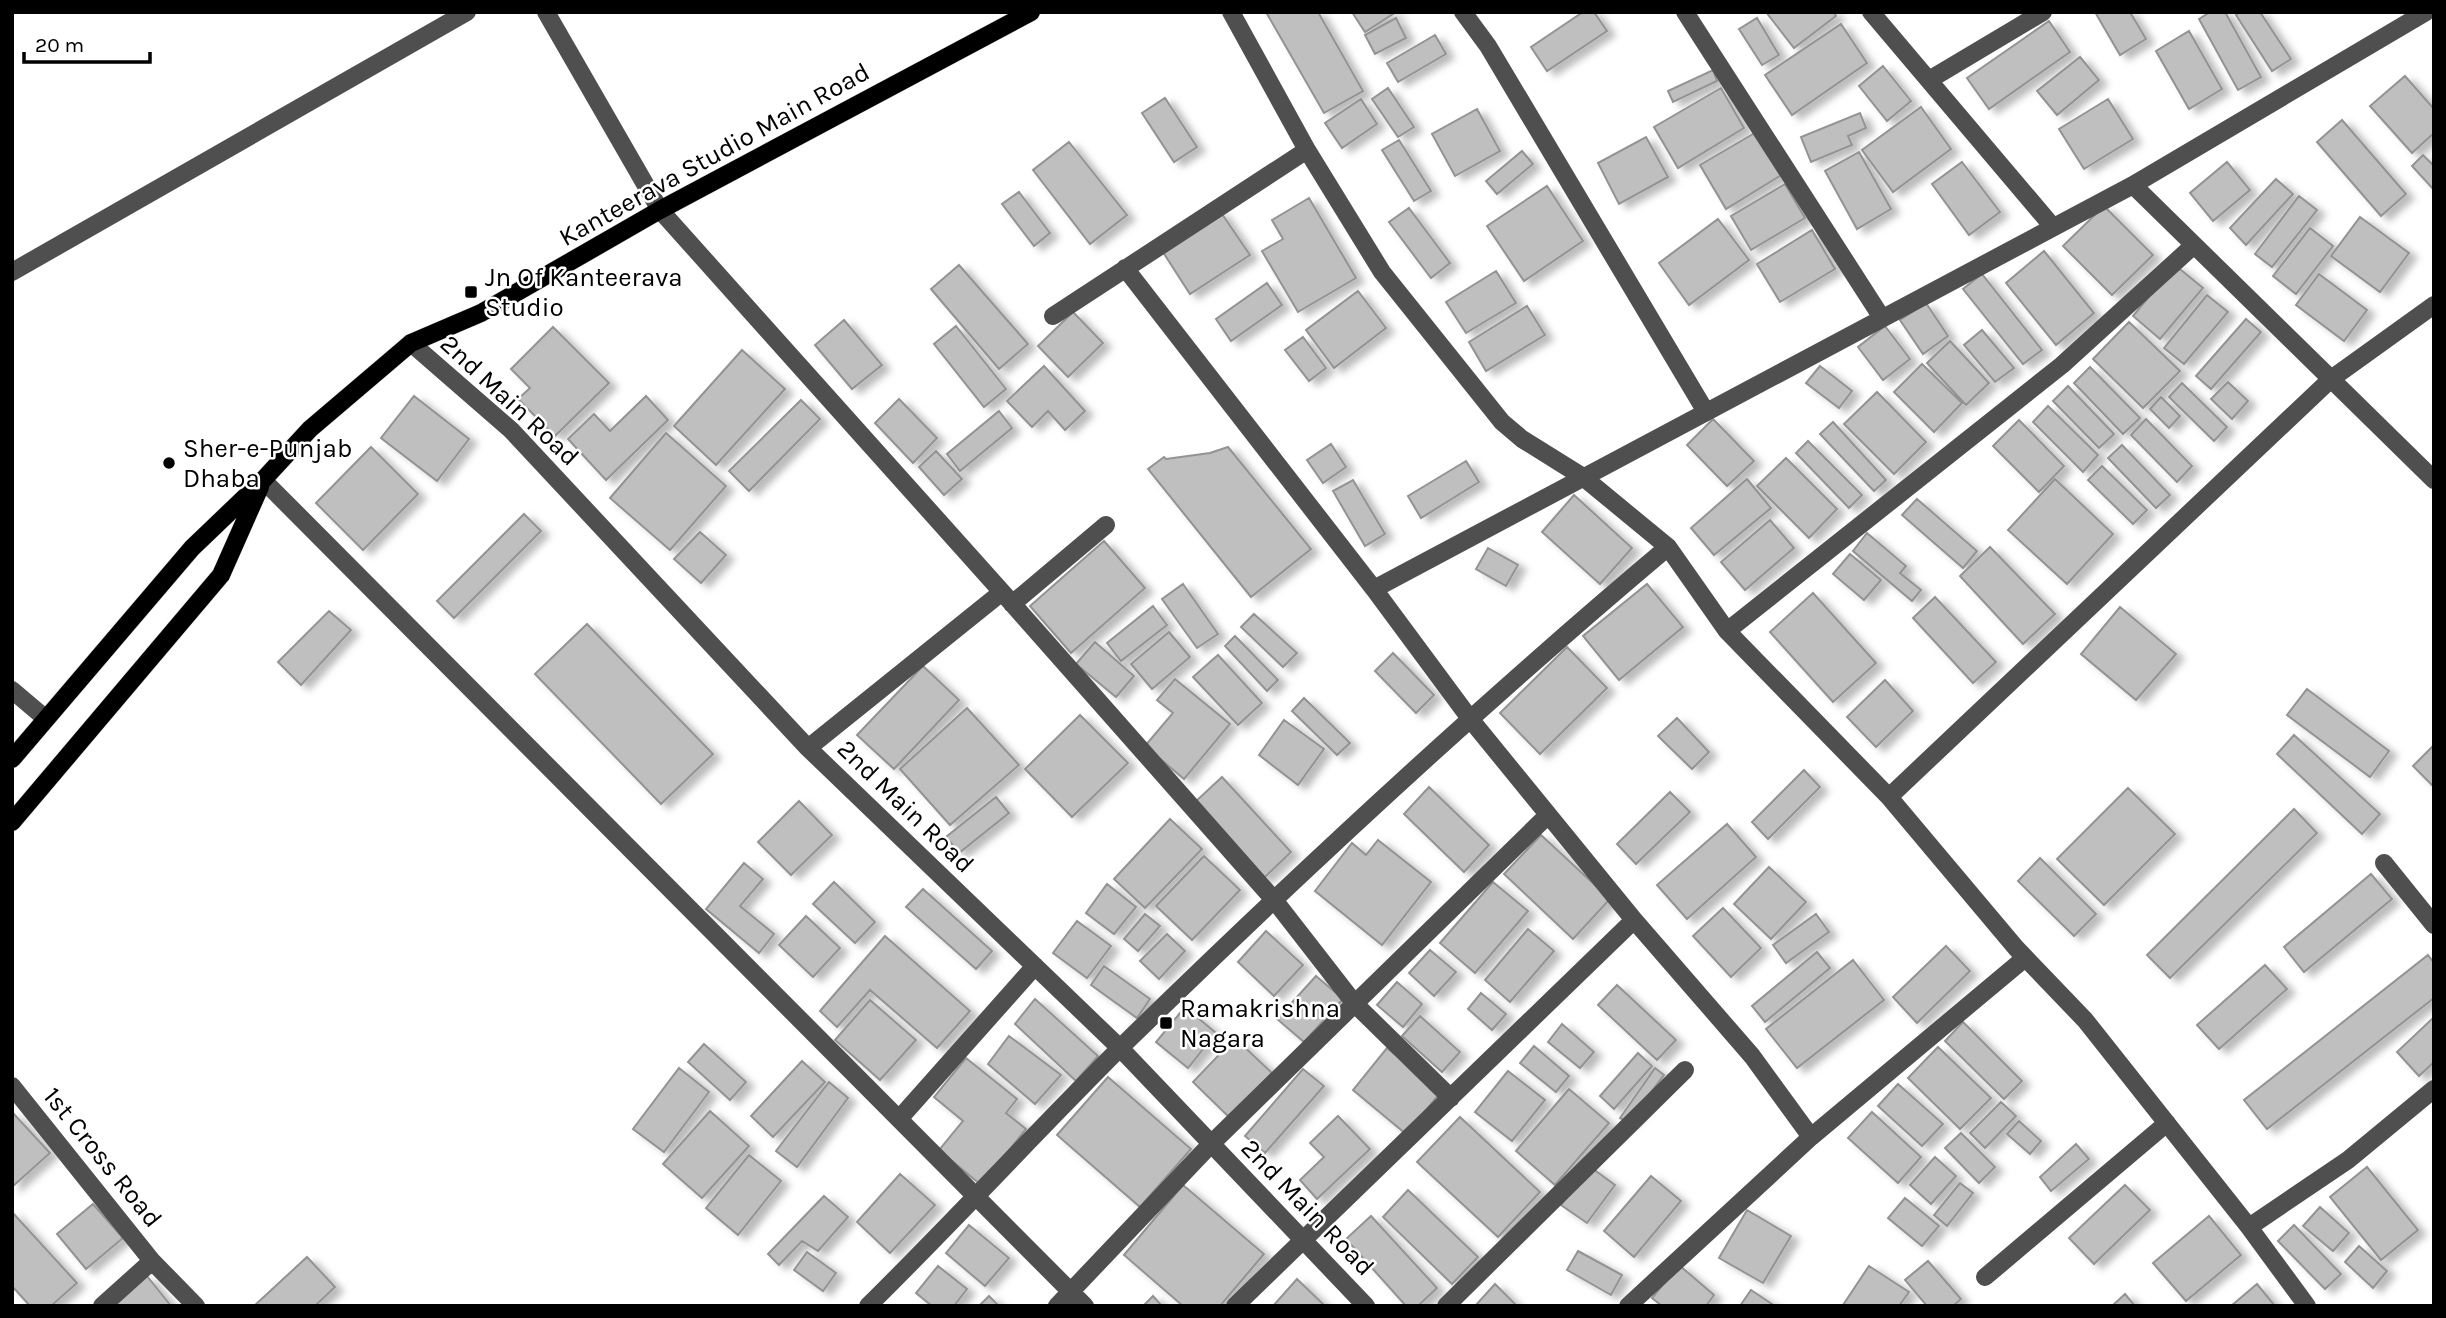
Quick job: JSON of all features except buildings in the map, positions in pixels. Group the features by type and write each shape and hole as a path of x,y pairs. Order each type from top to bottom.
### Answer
{"main road":[{"name":"Kanteerava Studio Main Road","path":"12,759 192,548 263,480 310,429 411,344 481,313 660,210 1031,12"},
{"path":"12,822 221,575 263,480"}],"street":[{"path":"12,272 467,12"},
{"path":"546,12 660,210 1275,901 1356,1003 1451,1098"},
{"path":"1231,12 1307,150 1382,272 1502,422 1522,439 1583,477 1668,547 1727,631 1889,797 2025,958 2085,1020 2249,1227 2307,1306"},
{"path":"1463,12 1488,46 1706,412"},
{"path":"1685,12 1882,318"},
{"path":"1871,12 2053,227"},
{"path":"1928,80 2043,12"},
{"path":"1374,589 2133,185 2426,12"},
{"path":"1053,316 1307,150"},
{"path":"2133,185 2434,480"},
{"path":"1727,631 2062,365 2194,245"},
{"path":"1125,268 1374,589 1471,720 1634,920 1752,1055 1811,1137"},
{"path":"1889,797 2330,379 2434,305"},
{"name":"2nd Main Road","path":"411,344 511,430 808,748 1120,1048 1366,1306"},
{"path":"263,480 1085,1306"},
{"path":"808,748 1106,525"},
{"path":"868,1306 978,1198 1120,1048 1546,650 1668,547"},
{"path":"12,690 45,718"},
{"path":"1057,1306 1211,1144 1548,815"},
{"path":"2384,863 2434,925"},
{"path":"1235,1306 1634,920"},
{"path":"1640,1302 1811,1137 2025,958"},
{"path":"899,1119 1035,966"},
{"path":"1446,1306 1685,1070"},
{"name":"1st Cross Road","path":"12,1086 152,1261 196,1306"},
{"path":"2249,1227 2348,1160 2434,1089"},
{"path":"1985,1277 2166,1123"},
{"path":"102,1306 152,1261"}],"place":[{"name":"Jn Of Kanteerava Studio","path":"471,292"},
{"name":"Sher-e-Punjab Dhaba","path":"169,463"},
{"name":"Ramakrishna Nagara","path":"1166,1023"}]}
